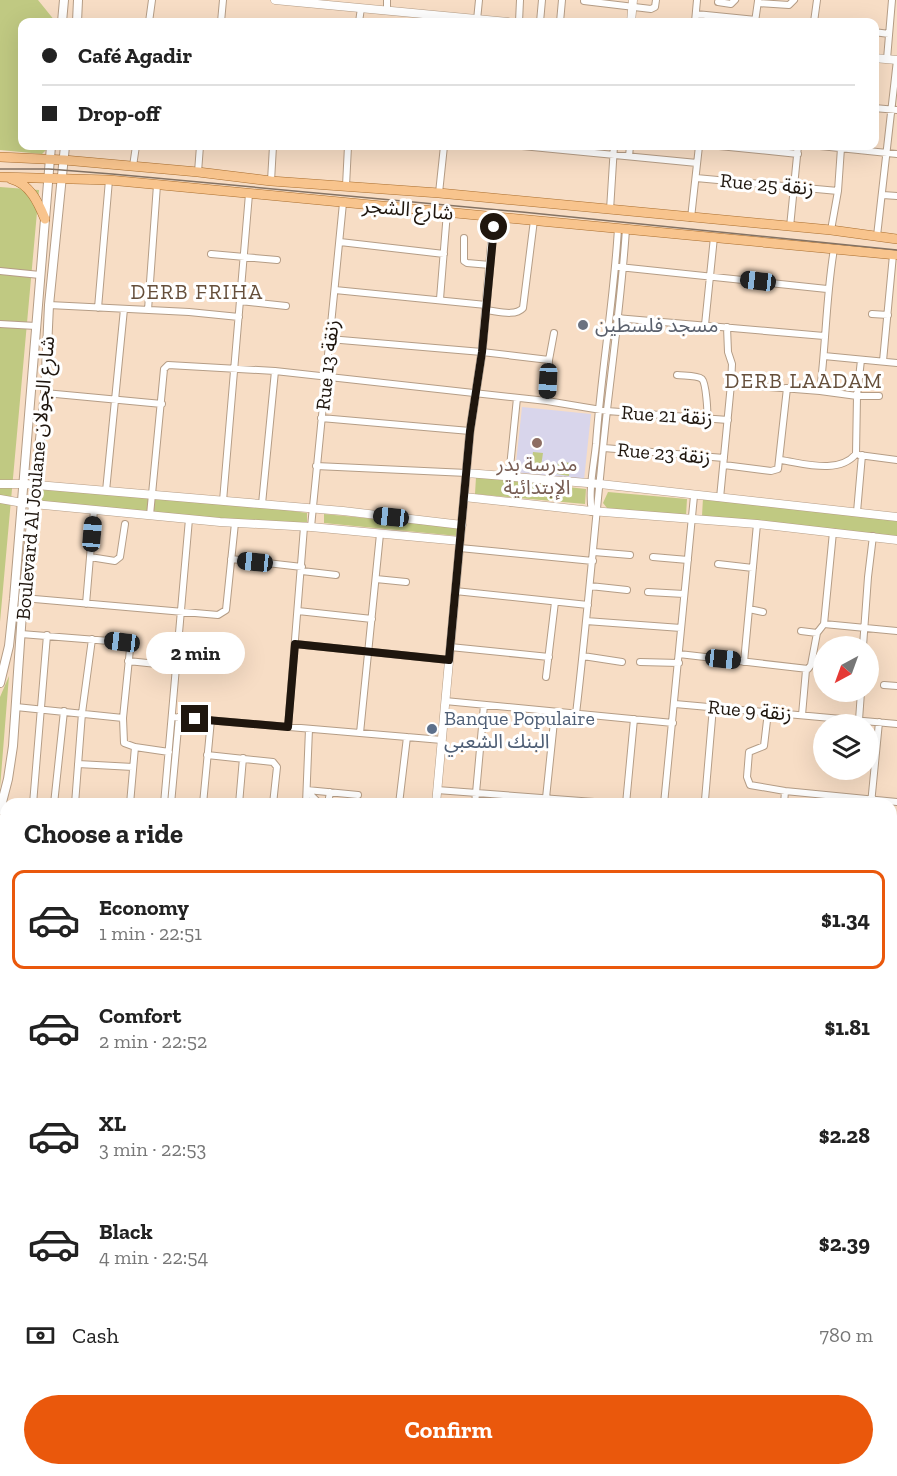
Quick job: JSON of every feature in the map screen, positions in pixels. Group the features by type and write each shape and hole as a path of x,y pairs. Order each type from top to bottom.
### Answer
{"main road":[{"path":"62,18 64,0"},
{"path":"76,18 78,0"},
{"name":"Boulevard Al Joulane شارع الجولان","path":"3,798 10,767 16,707 36,326 51,150"},
{"name":"Boulevard Al Joulane شارع الجولان","path":"29,484 45,393 49,305 65,150"},
{"name":"شارع الشجر","path":"0,157 64,160 271,181 439,193 831,230 897,239"},
{"path":"3,177 18,181 30,191 45,219"},
{"name":"شارع الشجر","path":"3,177 110,180 895,255"},
{"name":"Boulevard Al Joulane شارع الجولان","path":"0,683 10,637 28,504"}],"street":[{"path":"150,18 152,0"},
{"path":"221,18 223,0"},
{"path":"275,0 457,18"},
{"path":"387,0 387,11"},
{"path":"477,18 478,0"},
{"path":"519,18 520,0"},
{"path":"540,18 542,0"},
{"path":"560,18 562,0"},
{"path":"584,1 633,3 653,9 656,0"},
{"path":"696,18 697,0"},
{"path":"716,16 718,1 731,4 735,0"},
{"path":"755,18 758,1 789,5 794,0"},
{"path":"815,18 817,0"},
{"path":"887,59 892,0"},
{"path":"632,18 633,3"},
{"path":"360,18 361,8"},
{"path":"696,14 732,18"},
{"path":"879,33 888,34"},
{"path":"877,236 894,110 897,60 879,58"},
{"path":"879,108 894,110"},
{"path":"133,166 135,150"},
{"path":"198,172 200,150"},
{"path":"271,181 273,150"},
{"path":"346,186 348,150"},
{"path":"439,193 444,150"},
{"path":"572,150 697,163"},
{"path":"610,210 614,150"},
{"path":"629,156 630,150"},
{"path":"692,218 699,150"},
{"path":"758,150 798,154"},
{"path":"790,227 798,150"},
{"path":"831,230 838,191 841,150"},
{"path":"859,150 897,154"},
{"name":"Rue 25 زنقة","path":"696,178 838,191"},
{"path":"98,308 110,180"},
{"path":"148,310 157,185"},
{"path":"223,501 249,194"},
{"path":"883,195 897,196"},
{"name":"Rue 13 زنقة","path":"288,727 302,569 307,527 312,509 327,377 343,203"},
{"path":"440,299 447,212"},
{"path":"436,798 470,431 482,352 494,217"},
{"path":"335,290 440,299 515,314 521,312 534,220"},
{"path":"596,484 604,448 618,318 622,229"},
{"path":"705,325 714,237"},
{"path":"464,238 464,261 490,265"},
{"path":"340,242 444,254"},
{"path":"820,391 828,289 834,249"},
{"path":"211,254 277,260"},
{"path":"883,361 895,255"},
{"path":"620,267 828,289"},
{"path":"576,714 594,552 598,409 610,317 620,267"},
{"path":"0,271 40,275"},
{"path":"240,302 286,306"},
{"path":"49,305 239,317"},
{"path":"106,491 113,400 124,309"},
{"path":"872,314 888,315"},
{"path":"610,317 824,336"},
{"path":"0,324 36,326"},
{"path":"720,498 732,384 732,364 728,352 726,327"},
{"path":"547,401 549,360 554,333"},
{"path":"329,339 549,360"},
{"path":"824,356 897,363"},
{"path":"857,512 859,455 856,396 861,360"},
{"name":"Rue 21 زنقة","path":"162,404 164,369 168,365 275,371 547,401 607,411 728,420"},
{"path":"262,504 275,371"},
{"path":"676,375 699,377 703,380 708,405 707,419"},
{"path":"732,384 856,396 879,396"},
{"path":"779,463 787,388"},
{"path":"45,393 162,404 150,515"},
{"path":"510,477 518,398"},
{"path":"321,418 470,431"},
{"name":"Rue 23 زنقة","path":"604,448 724,462 771,471 779,463 820,466 844,464 859,455"},
{"path":"859,455 897,460"},
{"path":"316,466 466,473 596,484 897,517"},
{"path":"0,484 29,484 262,504 462,525"},
{"path":"665,798 694,496"},
{"path":"464,497 595,513 757,524 897,540"},
{"path":"0,499 28,504 189,519 380,534 593,561"},
{"path":"86,604 94,510"},
{"path":"171,798 176,666 189,519"},
{"path":"23,598 218,615 226,610 235,523"},
{"path":"90,557 118,560 124,524"},
{"path":"744,662 757,524"},
{"path":"802,715 806,670 811,665 817,633 824,624 833,532"},
{"path":"360,733 380,534"},
{"path":"864,636 873,536"},
{"path":"594,552 630,555"},
{"path":"653,557 688,560"},
{"path":"231,559 336,576"},
{"path":"718,564 753,568"},
{"path":"376,579 406,582"},
{"path":"590,586 627,590"},
{"path":"456,591 588,605"},
{"path":"648,592 684,594"},
{"path":"546,678 555,602"},
{"path":"749,609 763,612"},
{"path":"298,612 372,619"},
{"path":"586,621 681,628"},
{"path":"824,624 897,631"},
{"path":"801,631 817,633"},
{"path":"21,634 122,642 128,645 130,649 123,718 124,743 169,752"},
{"path":"34,798 47,635"},
{"path":"75,798 82,713 92,639"},
{"path":"295,644 449,660"},
{"path":"450,647 549,657"},
{"path":"679,654 806,670"},
{"path":"583,656 622,662"},
{"path":"128,661 176,666"},
{"path":"640,662 679,663"},
{"path":"884,685 897,686"},
{"path":"445,701 673,723"},
{"name":"Rue 9 زنقة","path":"675,704 813,718"},
{"path":"476,798 484,705"},
{"path":"16,707 123,718"},
{"path":"705,798 713,707"},
{"path":"55,798 64,711"},
{"path":"437,790 546,798 555,712"},
{"path":"768,712 764,746 749,752 748,781 754,787 840,798"},
{"path":"176,717 442,740"},
{"path":"165,798 169,752 176,717"},
{"path":"624,798 634,719"},
{"path":"203,798 211,720"},
{"name":"Rue 9 زنقة","path":"879,722 897,724"},
{"path":"306,798 309,729"},
{"path":"400,798 407,737"},
{"path":"130,798 135,747"},
{"path":"207,755 270,761 276,765 273,798"},
{"path":"240,798 243,758"},
{"path":"78,764 133,767"},
{"path":"871,798 873,780"},
{"path":"307,790 358,795"},
{"path":"307,790 314,798"},
{"path":"784,798 785,791"},
{"path":"329,798 330,792"}],"shaded area":[{"path":"522,407 591,414 584,480 515,472"}],"green space":[{"path":"0,0 38,0 53,18 18,18 18,150 46,150 42,154 0,150"},
{"path":"0,187 39,190 0,622"},
{"path":"533,452 543,453 540,473 530,472"},
{"path":"558,461 570,463 569,476 557,474"},
{"path":"476,477 586,489 585,504 475,494"},
{"path":"34,485 223,501 307,513 307,522 220,522 32,504"},
{"path":"608,492 687,499 686,516 607,508 603,503"},
{"path":"703,498 897,520 897,536 702,516"},
{"path":"324,514 458,527 458,536 324,523"},
{"path":"9,676 0,788 0,697"}],"tram line":[{"path":"0,169 49,169 112,174 897,250"}],"place":[{"name":"مسجد فلسطين","path":"583,325"},
{"name":"مدرسة بدر الإبتدائية","path":"537,443"},
{"name":"Banque Populaire البنك الشعبي","path":"432,729"}],"district":[{"name":"DERB FRIHA","path":"197,292"},
{"name":"DERB LAADAM","path":"804,381"}],"route":[{"path":"195,719 288,727 295,644 449,660 470,431 482,352 494,227"}]}
